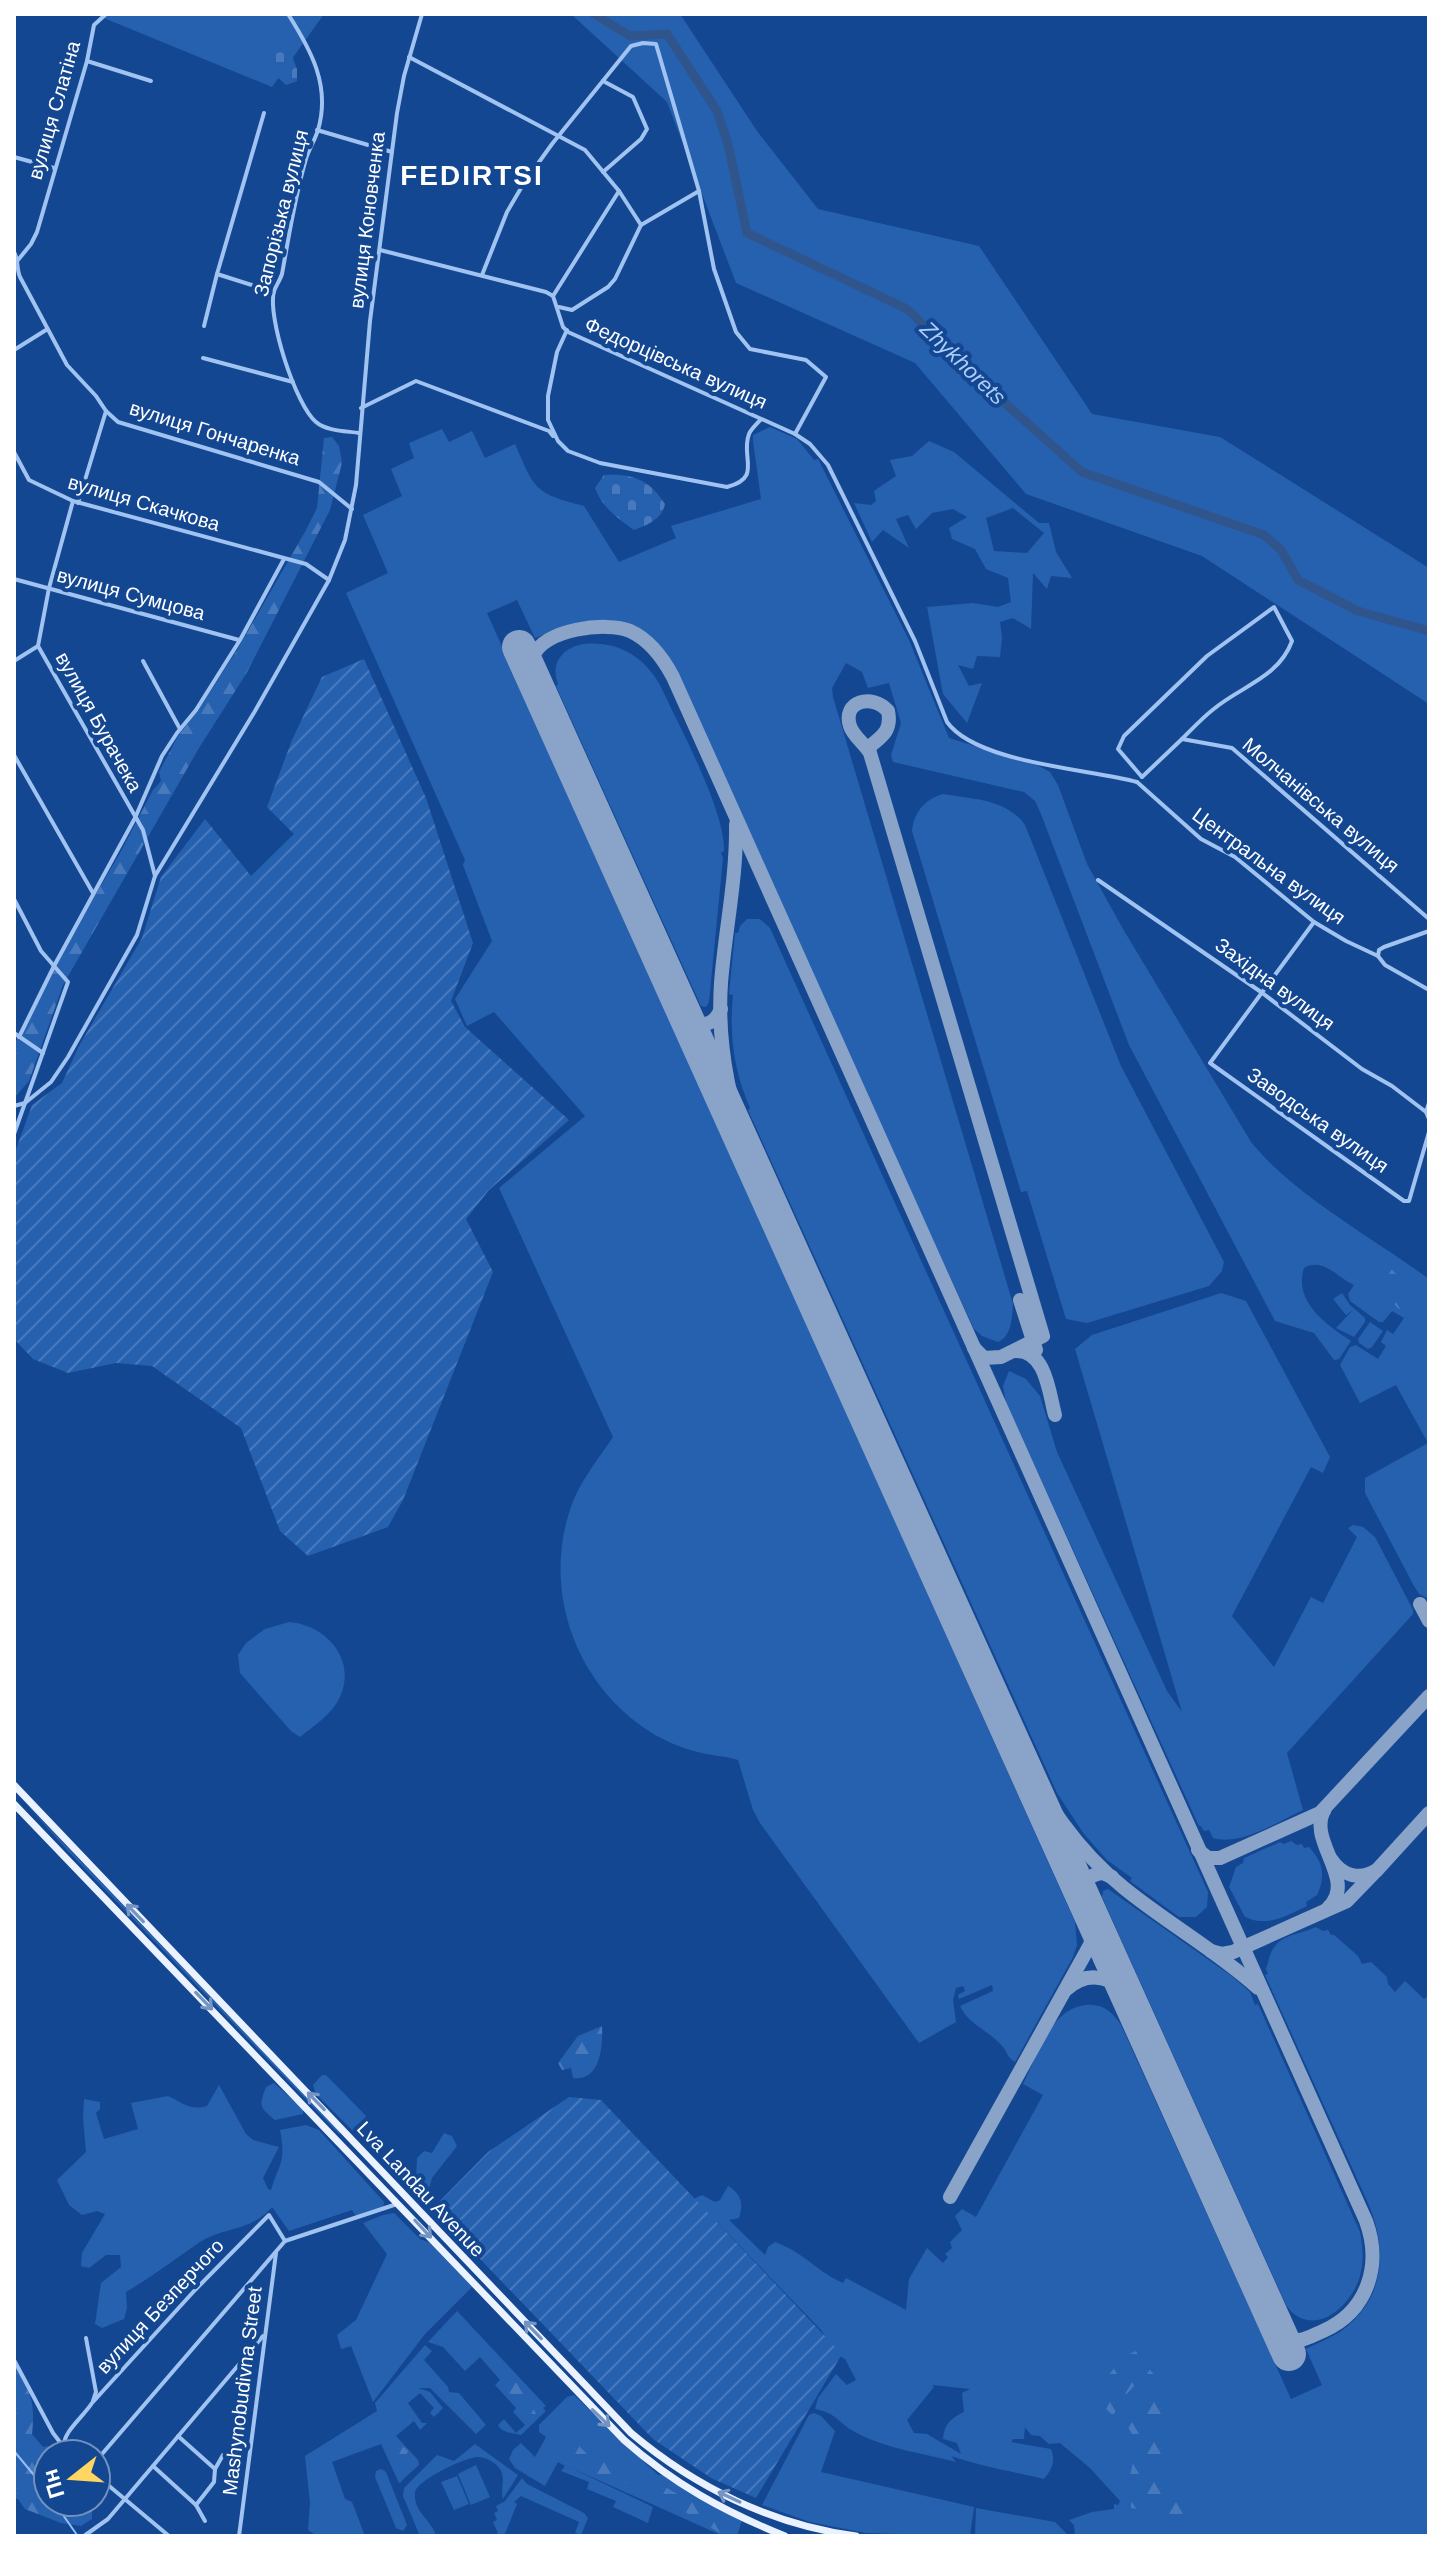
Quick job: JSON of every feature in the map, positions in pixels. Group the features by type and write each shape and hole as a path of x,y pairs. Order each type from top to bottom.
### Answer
{"main road":[{"name":"Lva Landau Avenue","path":"14,1785 631,2433 664,2461 701,2484 757,2510 803,2526 856,2536"},
{"path":"14,1801 21,1792"},
{"name":"Lva Landau Avenue","path":"14,1801 624,2440 658,2470 696,2495 785,2536"},
{"path":"337,2141 346,2132"},
{"path":"747,2521 757,2510"}],"street":[{"name":"Запорізька вулиця","path":"288,14 316,65 322,98 282,274 274,292 279,343 293,382 313,420 323,426 359,433"},
{"path":"415,14 422,15"},
{"name":"вулиця Слатіна","path":"18,260 35,239 87,61 94,25 105,15"},
{"name":"вулиця Коновченка","path":"25,1103 51,1082 68,1057 137,935 155,876 255,711 329,580 345,540 352,509 361,408 397,113 422,15"},
{"path":"482,275 507,212 552,144 631,46 656,44 699,191 714,269 736,332 750,349 806,360 826,377 795,434"},
{"path":"409,57 562,135 585,150 619,191 641,225"},
{"path":"87,61 151,81"},
{"path":"603,81 633,97 647,129 641,139 603,172"},
{"path":"204,326 264,113"},
{"path":"317,130 392,152"},
{"path":"14,157 54,168"},
{"path":"380,250 553,296 619,191"},
{"path":"558,307 572,310 608,287 615,279 641,225 699,191"},
{"name":"вулиця Гончаренка","path":"14,252 20,277 67,365 118,422 319,482 352,509"},
{"path":"217,274 274,292"},
{"name":"Федорцівська вулиця","path":"553,296 567,330 795,434 810,444 828,465 915,641 953,730 965,739 1045,765 1137,782"},
{"path":"14,350 46,330"},
{"path":"558,441 548,420 548,396 557,352 567,330"},
{"path":"203,358 293,382"},
{"path":"361,408 416,381 549,431 568,451 600,463 727,487 740,484 748,473 749,434 761,419"},
{"name":"вулиця Бурачека","path":"106,411 49,588 38,646 143,830 155,876"},
{"name":"вулиця Скачкова","path":"14,452 29,480 76,502 306,564 329,580"},
{"path":"19,1037 135,818 162,756 196,710 240,640 284,559"},
{"name":"вулиця Сумцова","path":"14,579 240,640"},
{"path":"1137,782 1216,706 1251,686 1286,655 1292,641 1274,607 1207,656 1118,743 1118,749 1142,777"},
{"path":"14,661 38,646"},
{"path":"143,661 180,729"},
{"name":"Молчанівська вулиця","path":"1182,739 1232,748 1429,919"},
{"path":"14,755 93,893"},
{"name":"Центральна вулиця","path":"1137,782 1201,839 1235,857 1314,922 1378,956 1385,965 1429,990"},
{"name":"Західна вулиця","path":"1098,880 1261,992 1362,1069 1392,1086 1426,1112 1429,1119"},
{"path":"14,899 41,951 68,982 14,1134"},
{"path":"1261,992 1314,922"},
{"path":"1378,956 1379,950 1384,947 1429,931"},
{"name":"Заводська вулиця","path":"1261,992 1210,1063 1404,1201 1409,1201 1429,1132"},
{"path":"14,1033 43,1053"},
{"path":"14,1106 25,1103"},
{"path":"1426,1112 1429,1103"},
{"path":"112,2442 285,2241 399,2203"},
{"name":"вулиця Безперчого","path":"64,2438 195,2290 269,2215 285,2241"},
{"name":"Mashynobudivna Street","path":"239,2536 276,2251"},
{"path":"84,2536 94,2534 125,2500 263,2335"},
{"path":"86,2338 96,2392 92,2403"},
{"path":"14,2360 57,2438"},
{"path":"178,2436 215,2469"},
{"path":"196,2505 214,2482 215,2469 223,2455"},
{"path":"153,2466 196,2505 205,2521"},
{"path":"112,2489 169,2536"}],"green space":[{"path":"94,14 324,14 272,87"},
{"path":"571,14 680,14 757,131 818,209 979,246 1092,414 1220,437 1429,568 1429,704 1202,556 1026,494 915,363 736,283 667,102"},
{"path":"290,51 297,69 297,81 286,85 255,56"},
{"path":"770,427 797,439 814,460 818,459 909,640 949,738 1037,765 1050,772 1058,785 1087,864 1251,1142 1269,1162 1312,1198 1429,1279 1429,1599 1419,1594 1414,1586 1365,1493 1365,1478 1428,1443 1396,1385 1360,1403 1340,1365 1350,1347 1356,1345 1378,1359 1386,1346 1381,1342 1387,1330 1393,1334 1404,1318 1392,1311 1383,1322 1379,1322 1350,1301 1348,1294 1354,1285 1324,1267 1311,1265 1304,1268 1302,1280 1308,1302 1323,1320 1351,1341 1339,1359 1334,1360 1314,1333 1275,1321 1129,1045 1035,801 1024,792 893,762 891,755 901,723 889,683 868,688 862,672 846,663 832,688 833,697 1013,1304 1009,1331 998,1342 974,1329 668,662 637,634 622,627 591,623 535,638 517,600 487,613 1075,1922 1077,1945 1073,1957 1015,2062 998,2041 969,2018 960,2006 993,1991 992,1985 959,1999 958,1995 965,1991 963,1986 956,1988 953,2000 956,2022 919,2043 760,1823 738,1760 679,1746 657,1736 629,1716 605,1693 572,1635 564,1604 561,1570 563,1537 576,1495 613,1437 499,1188 585,1116 494,1012 467,1026 455,999 492,941 463,865 465,860 346,593 388,573 363,515 402,496 391,469 414,458 409,443 442,429 449,442 472,431 485,458 515,444 538,487 545,493 584,506 619,562 676,538 671,526 761,499 753,435"},
{"path":"332,437 339,446 342,463 330,510 246,674 199,748 63,985 29,1081 14,1098 14,1045 65,947 153,790 161,781 159,772 178,736 237,650 306,530 317,508 324,438"},
{"path":"929,441 954,452 1039,523 1049,523 1056,552 1072,578 1051,576 1047,589 1033,573 1031,629 1013,618 1000,622 1000,657 977,656 973,669 958,665 969,686 982,683 967,723 943,694 927,607 973,603 998,607 1011,602 1008,578 986,569 975,549 952,539 949,528 967,517 953,509 932,513 916,529 908,515 896,519 909,548 883,530 872,542 854,503 871,505 876,501 874,491 896,476 890,460 912,456","holes":["1013,508 1044,533 1027,553 994,551 986,518"]},
{"path":"604,475 623,475 646,484 665,504 661,514 649,524 634,530 601,501 595,488"},
{"path":"583,644 618,648 646,666 660,685 718,814 724,851 721,853 709,1002 706,1007 701,1006 556,686 560,658 569,649"},
{"path":"364,659 426,798 473,943 451,1001 465,1027 569,1120 489,1190 466,1219 493,1272 403,1500 388,1527 308,1556 280,1531 241,1428 152,1366 116,1363 68,1373 33,1359 14,1339 14,1155 32,1105 62,1083 79,1046 142,938 161,877 205,819 251,876 294,834 267,807 292,740 322,677"},
{"path":"943,794 999,805 1025,825 1121,1066 1224,1262 1222,1271 1209,1286 1087,1323 1066,1319 1027,1191 1021,1192 912,831 922,807"},
{"path":"747,919 760,919 770,928 1208,1892 1207,1907 1196,1917 1179,1917 1130,1881 1132,1878 1107,1860 1084,1834 1057,1793 748,1110 750,1108 734,1053 733,995 729,994 735,933"},
{"path":"1384,1253 1381,1258 1398,1276 1392,1283 1402,1293 1405,1308 1399,1309 1379,1289 1377,1261"},
{"path":"1221,1293 1246,1301 1330,1457 1323,1473 1311,1467 1232,1616 1274,1667 1311,1597 1323,1603 1357,1537 1348,1528 1353,1525 1363,1527 1375,1537 1413,1610 1413,1614 1287,1753 1303,1810 1258,1832 1224,1840 1213,1838 1209,1830 1204,1831 1199,1826 1006,1403 1003,1386 1009,1371 1026,1379 1040,1396 1057,1452 1167,1691 1182,1712 1075,1349 1092,1335"},
{"path":"1342,1293 1365,1318 1354,1337 1336,1328 1353,1310 1346,1315 1333,1299"},
{"path":"1370,1322 1383,1331 1368,1349 1358,1339"},
{"path":"289,1622 303,1625 326,1637 341,1657 344,1670 344,1683 337,1703 300,1737 291,1731 240,1673 238,1655 246,1643 265,1629"},
{"path":"25,1803 341,2133 339,2134"},
{"path":"1280,1842 1302,1844 1304,1848 1309,1847 1317,1858 1322,1870 1322,1882 1317,1895 1306,1902 1307,1906 1276,1919 1261,1921 1245,1917 1229,1887 1236,1867 1243,1863 1244,1858"},
{"path":"1108,1889 1233,1977 1250,1992 1255,2005 1258,2004 1360,2232 1363,2259 1360,2276 1350,2297 1334,2313 1314,2320 1304,2319 1286,2305 1102,1897 1103,1891"},
{"path":"1316,1927 1328,1930 1358,1956 1362,1964 1371,1962 1387,1977 1388,1984 1395,1992 1405,1981 1424,1999 1429,1995 1429,2536 1075,2536 1074,2525 1069,2520 1114,2509 1114,2504 1118,2505 1120,2501 1090,2468 1060,2443 1049,2444 1040,2436 1031,2435 1025,2427 1024,2439 1013,2439 1011,2442 1051,2449 1052,2465 1044,2479 951,2456 956,2462 892,2447 857,2433 833,2416 815,2409 818,2398 836,2374 847,2385 856,2380 845,2359 834,2353 822,2331 717,2222 681,2205 702,2195 715,2202 720,2200 728,2186 736,2192 741,2203 739,2218 729,2220 765,2255 768,2247 775,2242 843,2283 846,2278 906,2310 909,2279 927,2248 943,2263 948,2257 945,2254 952,2248 950,2242 962,2230 955,2216 962,2209 976,2217 1043,2095 1023,2084 1047,2035 1063,2015 1086,2005 1106,2009 1121,2025 1291,2399 1322,2385 1306,2349 1341,2331 1359,2315 1375,2286 1380,2253 1368,2203 1265,1975 1268,1974 1266,1968 1271,1953 1280,1941","holes":["932,2385 970,2389 962,2393 964,2412 949,2422 943,2439 957,2443 961,2454 927,2434 914,2433 907,2420 934,2387"]},
{"path":"602,2026 602,2044 594,2069 582,2078 573,2078 571,2068 562,2070 558,2063 578,2036"},
{"path":"322,2075 326,2075 366,2116 366,2124 359,2130 353,2131 316,2094 313,2085"},
{"path":"274,2083 303,2109 303,2114 275,2120 266,2112 262,2098 266,2087"},
{"path":"219,2085 246,2134 253,2140 279,2147 263,2178 268,2189 271,2190 281,2161 280,2130 306,2125 319,2130 384,2202 383,2208 356,2216 352,2210 289,2231 272,2207 247,2225 200,2242 126,2292 124,2319 102,2328 95,2324 101,2283 121,2267 120,2255 106,2255 89,2268 81,2266 82,2253 105,2214 97,2211 82,2215 69,2205 57,2180 86,2152 84,2099 100,2102 96,2113 104,2139 138,2129 131,2103 168,2096 187,2106 207,2106"},
{"path":"569,2097 601,2100 842,2354 756,2498 711,2478 653,2439 432,2209 488,2152"},
{"path":"444,2133 452,2136 457,2146 432,2178 427,2195 420,2194 416,2179 417,2158 424,2151 432,2153"},
{"path":"394,2213 420,2239 430,2243 472,2287 425,2334 373,2402 351,2346 341,2349 337,2335 356,2320 387,2254 363,2223"},
{"path":"457,2311 546,2406 543,2408 546,2411 521,2435 505,2431 498,2425 504,2419 516,2433 525,2425 513,2412 516,2408 495,2385 500,2380 480,2357 465,2371 443,2347 428,2342"},
{"path":"484,2344 514,2374 512,2383 519,2385 536,2414 530,2420 524,2417 502,2387 504,2371 485,2350"},
{"path":"425,2345 432,2351 424,2360 449,2392 459,2393 486,2425 476,2434 430,2388 418,2388 430,2392 443,2408 434,2417 430,2413 434,2408 420,2393 408,2403 422,2423 427,2423 420,2430 414,2421 396,2436 419,2465 399,2483 381,2444 332,2462 345,2499 352,2502 365,2536 317,2536 308,2530 310,2503 305,2456 377,2411 375,2403"},
{"path":"1136,2351 1167,2391 1174,2407 1164,2439 1170,2460 1168,2472 1172,2487 1179,2501 1187,2504 1191,2516 1206,2518 1204,2521 1131,2508 1127,2488 1135,2440 1126,2423 1128,2417 1153,2392 1147,2385 1137,2383 1122,2399 1113,2416 1094,2396 1117,2365"},
{"path":"14,2363 30,2397 33,2414 32,2434 35,2438 32,2438 32,2512 14,2498"},
{"path":"574,2395 658,2475 742,2520 737,2536 723,2536 567,2466 653,2507 648,2523 613,2507 616,2501 587,2489 589,2482 561,2471 565,2466 558,2462 545,2486 515,2468 509,2459 513,2450 521,2443 535,2457 546,2437 539,2432 539,2425 567,2397"},
{"path":"814,2413 835,2431 821,2472 974,2507 970,2536 866,2533 810,2522 762,2505 809,2415"},
{"path":"576,2437 580,2447 590,2457 591,2464 608,2460 615,2463 616,2472 621,2477 632,2473 635,2480 620,2485 575,2467 575,2453 562,2463 558,2455 563,2452 569,2438"},
{"path":"388,2439 408,2451 405,2458 411,2464 411,2470 400,2483 384,2443"},
{"path":"475,2444 518,2475 503,2499 502,2473 496,2464 484,2458 463,2461 432,2476 418,2488 415,2500 436,2536 420,2536 403,2496 404,2488 437,2455 454,2461"},
{"path":"476,2465 490,2497 471,2505 458,2474"},
{"path":"381,2469 386,2472 407,2525 403,2531 396,2528 375,2477 376,2471"},
{"path":"457,2476 469,2504 454,2510 441,2482"},
{"path":"522,2478 527,2484 584,2513 588,2518 581,2535 575,2533 579,2522 521,2496 514,2502 517,2504 504,2536 493,2536 498,2533 493,2522 497,2520 494,2513 498,2511 496,2506 505,2501"},
{"path":"635,2480 644,2481 645,2489 636,2494 630,2487"},
{"path":"658,2483 734,2524 737,2527 736,2536 725,2536 707,2528 681,2508 645,2499 650,2487"},
{"path":"976,2508 1055,2522 1069,2536 975,2536"},
{"path":"48,2518 92,2518 81,2526"}],"waterway":[{"name":"Zhykhorets","path":"594,14 630,36 667,34 717,111 728,144 747,233 907,309 942,347 964,362 970,372 1082,472 1264,535 1281,550 1298,580 1358,611 1429,631"},
{"path":"14,2451 32,2473"},
{"path":"65,2518 77,2535"}],"taxiway":[{"path":"535,682 533,657 539,647 562,634 592,627 620,628 644,639 660,656 673,677 1366,2221 1371,2238 1371,2270 1361,2299 1351,2312 1323,2331 1302,2340 1288,2339 1275,2323"},
{"path":"870,753 851,730 849,717 854,706 867,701 881,705 888,711 887,728 869,747 870,753 1043,1336 1001,1357 984,1358 974,1348"},
{"path":"736,824 735,864 720,1005 722,1047 729,1089 747,1151"},
{"path":"685,1015 705,1024 714,1020 721,1009"},
{"path":"1020,1300 1036,1350"},
{"path":"1016,1351 1034,1357 1040,1365 1055,1415"},
{"path":"1420,1604 1429,1621"},
{"path":"1198,1850 1208,1858 1220,1858 1320,1813 1429,1696"},
{"path":"1015,1747 1062,1823 1106,1873 1258,1988"},
{"path":"1325,1809 1321,1834 1338,1885 1336,1897 1328,1908"},
{"path":"1331,1859 1346,1873 1358,1876 1371,1873 1429,1813"},
{"path":"1211,1951 1222,1954 1233,1952 1347,1901 1377,1870"},
{"path":"1083,1896 1083,1887 1090,1877 1103,1873 1112,1877"},
{"path":"950,2197 1090,1945 1092,1917"},
{"path":"1067,1989 1081,1980 1095,1977 1124,1989"}],"runway":[{"path":"519,647 1289,2354"}],"district":[{"name":"FEDIRTSI","path":"472,175"}]}
